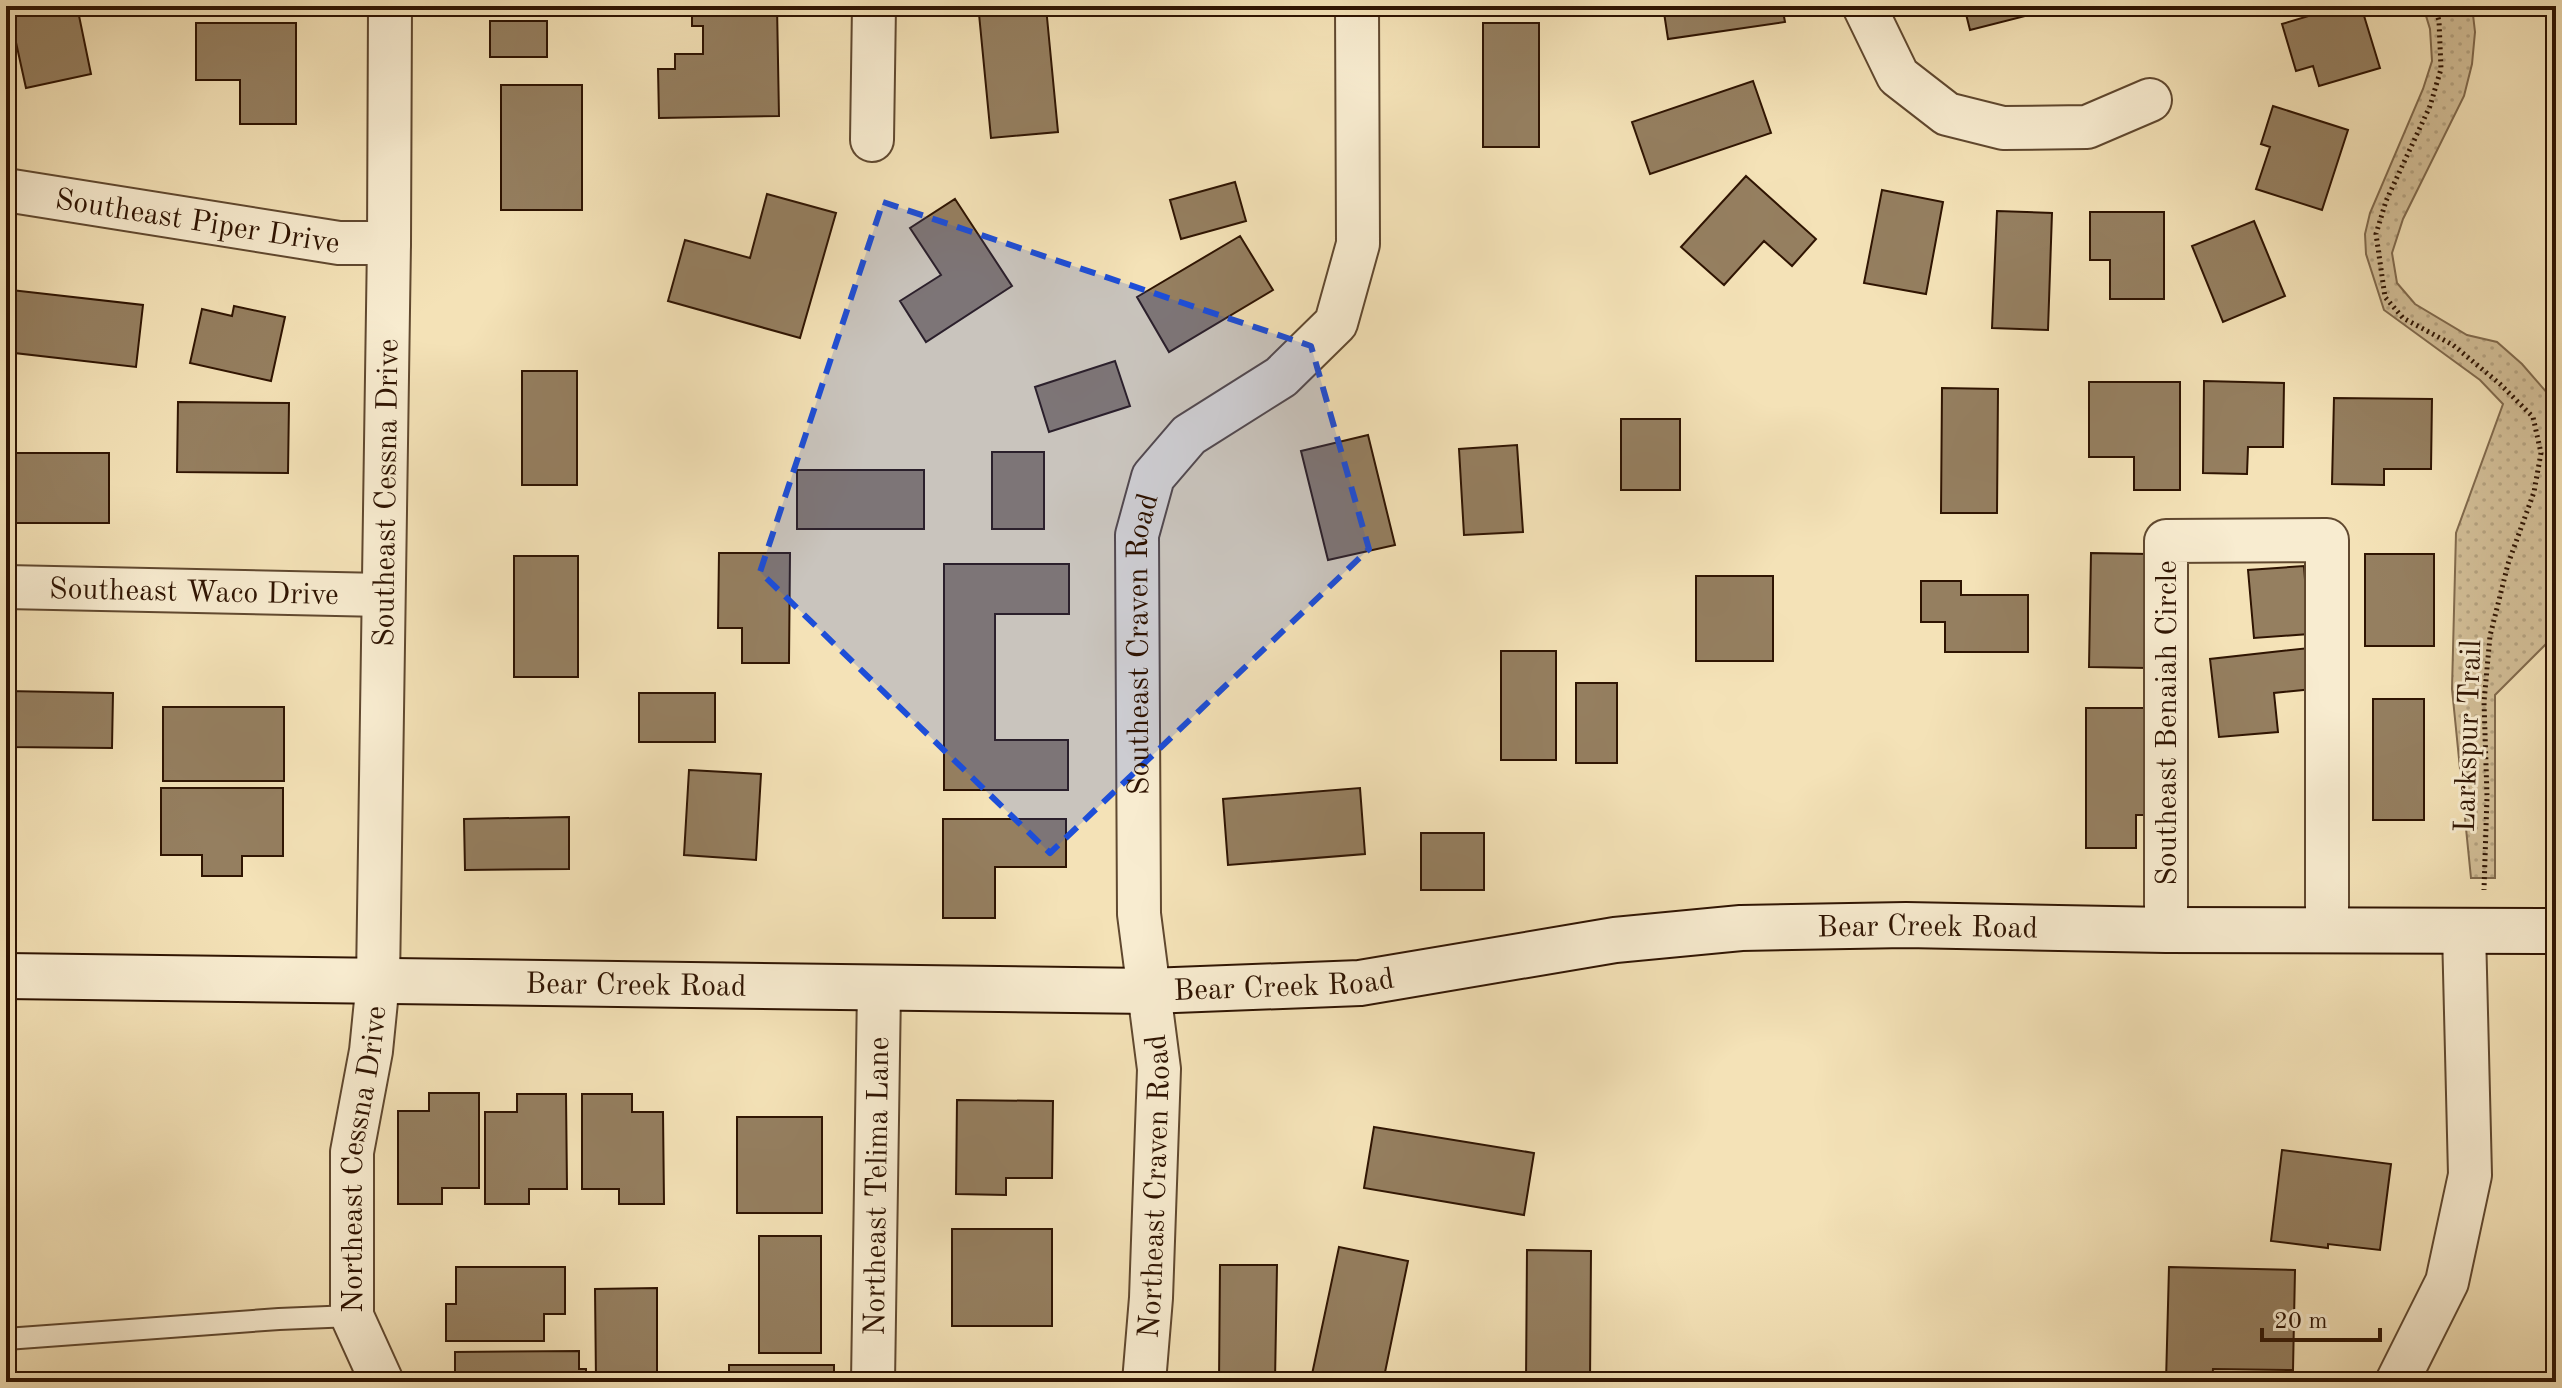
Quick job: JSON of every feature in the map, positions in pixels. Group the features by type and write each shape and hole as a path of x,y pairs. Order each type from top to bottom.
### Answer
{"street":[{"name":"Southeast Cessna Drive","path":"378,981 390,6"},
{"path":"872,140 874,6"},
{"name":"Southeast Craven Road","path":"1149,991 1139,914 1137,535 1153,477 1189,435 1281,377 1336,323 1358,244 1357,6"},
{"path":"1864,6 1898,76 1947,114 2003,128 2087,127 2150,100"},
{"name":"Southeast Piper Drive","path":"6,190 339,243 389,243"},
{"name":"Southeast Benaiah Circle","path":"2166,930 2166,541 2327,540 2327,931"},
{"name":"Southeast Waco Drive","path":"6,587 383,595"},
{"name":"Bear Creek Road","path":"6,976 1149,991 1360,983 1615,940 1713,930 1906,925 2166,930 2556,931"},
{"path":"2397,1382 2447,1282 2470,1175 2464,931"},
{"name":"Northeast Cessna Drive","path":"378,981 371,1051 352,1152 352,1316 382,1382"},
{"name":"Northeast Telima Lane","path":"873,1382 879,989"},
{"name":"Northeast Craven Road","path":"1144,1382 1151,1298 1159,1069 1149,991"}],"lane":[{"path":"6,1339 352,1316"}],"path":[{"name":"Larkspur Trail","path":"2435,6 2439,21 2441,69 2430,106 2386,201 2376,234 2385,297 2403,318 2453,345 2500,384 2533,417 2541,453 2534,492 2508,564 2490,636 2484,702 2487,796 2484,891"}],"highlighted area":[{"path":"883,202 1311,346 1369,549 1050,853 760,572"}],"shaded area":[{"path":"2423,6 2472,6 2475,32 2472,64 2464,96 2403,219 2392,253 2397,283 2415,304 2467,335 2497,342 2522,364 2556,403 2556,634 2495,695 2495,878 2471,878 2452,689 2456,533 2503,404 2480,380 2384,310 2366,254 2365,234 2370,213 2432,61 2430,29"}],"building":[{"path":"8,6 77,6 91,74 26,88"},
{"path":"517,6 578,6 578,14 517,14"},
{"path":"692,6 777,6 779,116 659,118 658,69 675,69 675,54 703,54 703,26 692,26"},
{"path":"1663,6 1782,6 1785,22 1668,39"},
{"path":"1964,6 2064,6 1970,30"},
{"path":"2342,6 2361,6 2380,68 2319,86 2313,66 2296,71 2282,24"},
{"path":"1046,7 1058,132 991,138 979,14"},
{"path":"490,21 547,21 547,57 490,57"},
{"path":"196,23 296,23 296,124 240,124 240,80 196,80"},
{"path":"1483,23 1539,23 1539,147 1483,147"},
{"path":"1753,81 1771,133 1650,174 1632,122"},
{"path":"501,85 582,85 582,210 501,210"},
{"path":"2273,106 2348,130 2322,210 2256,189 2270,147 2261,144"},
{"path":"1746,176 1816,239 1792,266 1764,241 1724,285 1681,247"},
{"path":"1235,182 1246,221 1181,239 1170,200"},
{"path":"1882,190 1943,202 1926,294 1864,283"},
{"path":"767,194 836,213 800,338 668,301 685,240 750,258"},
{"path":"955,199 1012,286 926,342 900,301 941,275 910,228"},
{"path":"1997,211 2052,213 2048,330 1992,328"},
{"path":"2090,212 2164,212 2164,299 2110,299 2110,260 2090,260"},
{"path":"2254,221 2285,296 2223,322 2192,246"},
{"path":"1240,236 1273,290 1169,352 1137,297"},
{"path":"11,290 143,305 136,367 6,352"},
{"path":"234,306 285,317 271,381 190,363 202,309 232,316"},
{"path":"1115,361 1130,406 1049,432 1035,387"},
{"path":"522,371 577,371 577,485 522,485"},
{"path":"2204,381 2284,383 2283,447 2248,447 2247,474 2203,473"},
{"path":"2089,382 2180,382 2180,490 2134,490 2134,457 2089,457"},
{"path":"1942,388 1998,389 1997,513 1941,513"},
{"path":"2334,398 2432,399 2431,469 2384,469 2384,485 2332,484"},
{"path":"178,402 289,403 288,473 177,472"},
{"path":"1621,419 1680,419 1680,490 1621,490"},
{"path":"1368,435 1395,545 1328,560 1301,451"},
{"path":"1517,445 1523,532 1464,535 1459,449"},
{"path":"992,452 1044,452 1044,529 992,529"},
{"path":"7,453 109,453 109,523 7,523"},
{"path":"797,470 924,470 924,529 797,529"},
{"path":"719,553 790,553 789,663 742,663 742,628 718,628"},
{"path":"2091,553 2149,554 2148,668 2089,667"},
{"path":"2365,554 2434,554 2434,646 2365,646"},
{"path":"514,556 578,556 578,677 514,677"},
{"path":"944,564 1069,564 1069,614 995,614 995,740 1068,740 1068,790 944,790"},
{"path":"2304,566 2309,634 2254,638 2248,570"},
{"path":"1696,576 1773,576 1773,661 1696,661"},
{"path":"1921,581 1961,581 1961,595 2028,595 2028,652 1945,652 1945,622 1921,622"},
{"path":"2309,648 2313,689 2274,693 2278,732 2219,737 2210,659"},
{"path":"1501,651 1556,651 1556,760 1501,760"},
{"path":"1576,683 1617,683 1617,763 1576,763"},
{"path":"6,691 113,693 112,748 6,747"},
{"path":"639,693 715,693 715,742 639,742"},
{"path":"2373,699 2424,699 2424,820 2373,820"},
{"path":"163,707 284,707 284,781 163,781"},
{"path":"2086,708 2157,708 2157,815 2136,815 2136,848 2086,848"},
{"path":"689,770 761,774 756,860 684,855"},
{"path":"161,788 283,788 283,856 242,856 242,876 202,876 202,855 161,855"},
{"path":"1360,788 1365,854 1228,865 1223,799"},
{"path":"569,817 569,869 465,870 464,819"},
{"path":"943,819 1066,819 1066,867 995,867 995,918 943,918"},
{"path":"1421,833 1484,833 1484,890 1421,890"},
{"path":"429,1093 479,1093 479,1188 442,1188 442,1204 398,1204 398,1111 429,1111"},
{"path":"517,1094 566,1094 567,1189 529,1189 529,1204 485,1204 485,1112 517,1112"},
{"path":"582,1094 632,1094 632,1112 663,1112 664,1204 619,1204 619,1189 582,1189"},
{"path":"957,1100 1053,1101 1052,1178 1006,1178 1006,1195 956,1194"},
{"path":"737,1117 822,1117 822,1213 737,1213"},
{"path":"1374,1127 1534,1153 1524,1215 1364,1188"},
{"path":"2282,1150 2391,1164 2380,1250 2271,1241"},
{"path":"952,1229 1052,1229 1052,1326 952,1326"},
{"path":"759,1236 821,1236 821,1353 759,1353"},
{"path":"1339,1247 1408,1261 1383,1382 1311,1379"},
{"path":"1527,1250 1591,1251 1590,1382 1526,1382"},
{"path":"1220,1265 1277,1265 1275,1382 1219,1382"},
{"path":"456,1267 565,1267 565,1314 544,1314 544,1341 446,1341 446,1304 456,1304"},
{"path":"2169,1267 2295,1270 2293,1370 2213,1369 2212,1382 2166,1382"},
{"path":"657,1288 657,1382 596,1381 595,1289"},
{"path":"579,1351 579,1369 586,1369 586,1382 455,1382 455,1352"},
{"path":"729,1365 834,1365 834,1382 729,1382"}]}
